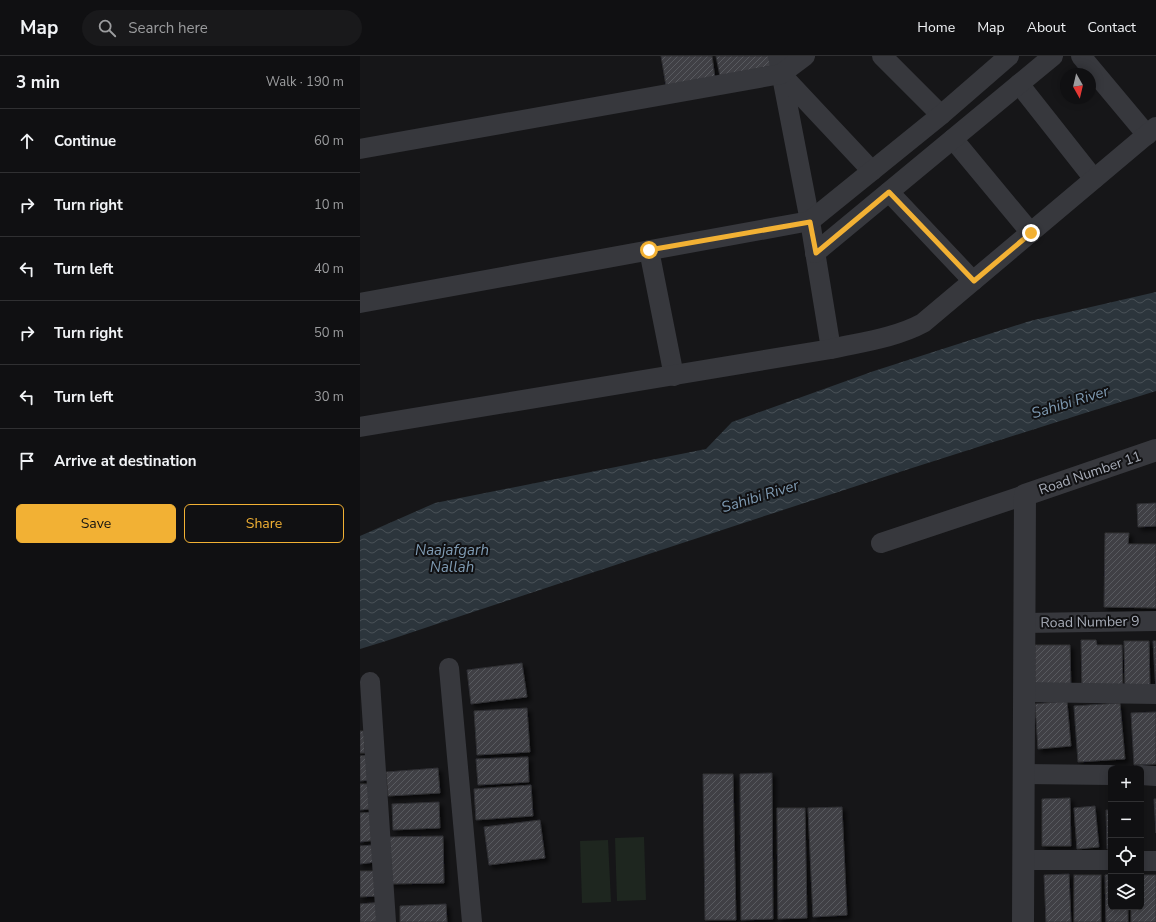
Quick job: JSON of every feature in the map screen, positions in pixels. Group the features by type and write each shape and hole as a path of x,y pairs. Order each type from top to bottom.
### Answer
{"street":[{"path":"360,149 780,65 805,56"},
{"path":"882,56 941,115"},
{"path":"360,303 810,222 941,115 988,63 1009,56"},
{"path":"816,253 1053,56"},
{"path":"360,427 831,349 911,330 923,323 974,281 1151,131 1081,56"},
{"path":"780,65 872,171"},
{"path":"780,65 816,253 831,349"},
{"path":"1019,84 1094,180"},
{"path":"953,139 1031,233"},
{"path":"889,192 974,281"},
{"path":"649,250 674,376"},
{"name":"Road Number 11","path":"1025,495 1156,450"},
{"path":"881,543 1025,495 1023,922"},
{"name":"Road Number 9","path":"1024,623 1156,621"},
{"path":"449,668 472,922"},
{"path":"370,682 386,922"},
{"path":"1024,692 1156,694"},
{"path":"1024,774 1108,775"},
{"path":"1144,775 1156,776"},
{"path":"1024,860 1108,860"},
{"path":"1144,860 1156,861"}],"shaded area":[{"path":"644,837 646,900 617,901 615,838"},
{"path":"608,840 611,902 582,903 580,841"}],"water":[{"name":"Naajafgarh Nallah","path":"1156,292 1156,391 866,483 360,649 360,536 435,503 706,449 732,422 874,371 1030,321"}],"building":[{"path":"661,56 712,56 715,78 666,86"},
{"path":"716,56 774,56 776,65 720,76"},
{"path":"1156,503 1156,526 1138,527 1137,504"},
{"path":"1105,533 1129,533 1128,544 1156,544 1156,608 1104,607"},
{"path":"1081,640 1096,640 1097,645 1122,645 1123,692 1082,692"},
{"path":"1124,641 1149,641 1150,687 1125,688"},
{"path":"1153,641 1156,641 1156,691"},
{"path":"1035,645 1070,645 1071,690 1035,691"},
{"path":"522,663 527,697 471,704 467,670"},
{"path":"1067,701 1071,746 1038,749 1035,704"},
{"path":"1120,703 1125,759 1078,762 1074,706"},
{"path":"527,708 530,752 477,755 474,711"},
{"path":"1156,712 1156,764 1134,765 1131,713"},
{"path":"360,731 364,731 365,753 360,753"},
{"path":"369,755 370,780 360,781 360,756"},
{"path":"528,757 529,782 478,785 476,759"},
{"path":"438,768 440,793 388,796 386,772"},
{"path":"772,773 773,919 741,920 740,774"},
{"path":"703,774 733,774 736,920 705,920"},
{"path":"360,784 369,784 370,809 360,810"},
{"path":"531,785 533,816 476,820 474,789"},
{"path":"1070,798 1071,846 1042,846 1042,799"},
{"path":"1154,799 1156,799 1156,833"},
{"path":"439,802 440,828 393,830 392,804"},
{"path":"1095,806 1099,847 1077,849 1074,808"},
{"path":"842,807 847,915 813,917 808,808"},
{"path":"777,808 805,808 807,918 778,919"},
{"path":"1106,810 1108,810 1108,849"},
{"path":"375,812 377,840 360,842 360,813"},
{"path":"540,820 545,858 489,865 484,827"},
{"path":"443,836 444,883 390,884 389,837"},
{"path":"374,845 376,862 360,864 360,846"},
{"path":"360,871 378,871 378,896 360,897"},
{"path":"1069,874 1071,922 1046,922 1044,875"},
{"path":"1108,874 1108,910 1128,910 1128,922 1106,922 1105,875"},
{"path":"1074,875 1101,875 1101,922 1074,922"},
{"path":"1144,875 1156,875 1156,922 1131,922 1131,910 1144,910"},
{"path":"384,902 385,922 360,922 360,904"},
{"path":"446,904 447,922 400,922 400,906"}],"route":[{"path":"649,250 810,222 816,253 889,192 974,281 1031,233"}],"water label":[{"name":"Sahibi River","path":"1070,402"},
{"name":"Sahibi River","path":"760,496"}]}
